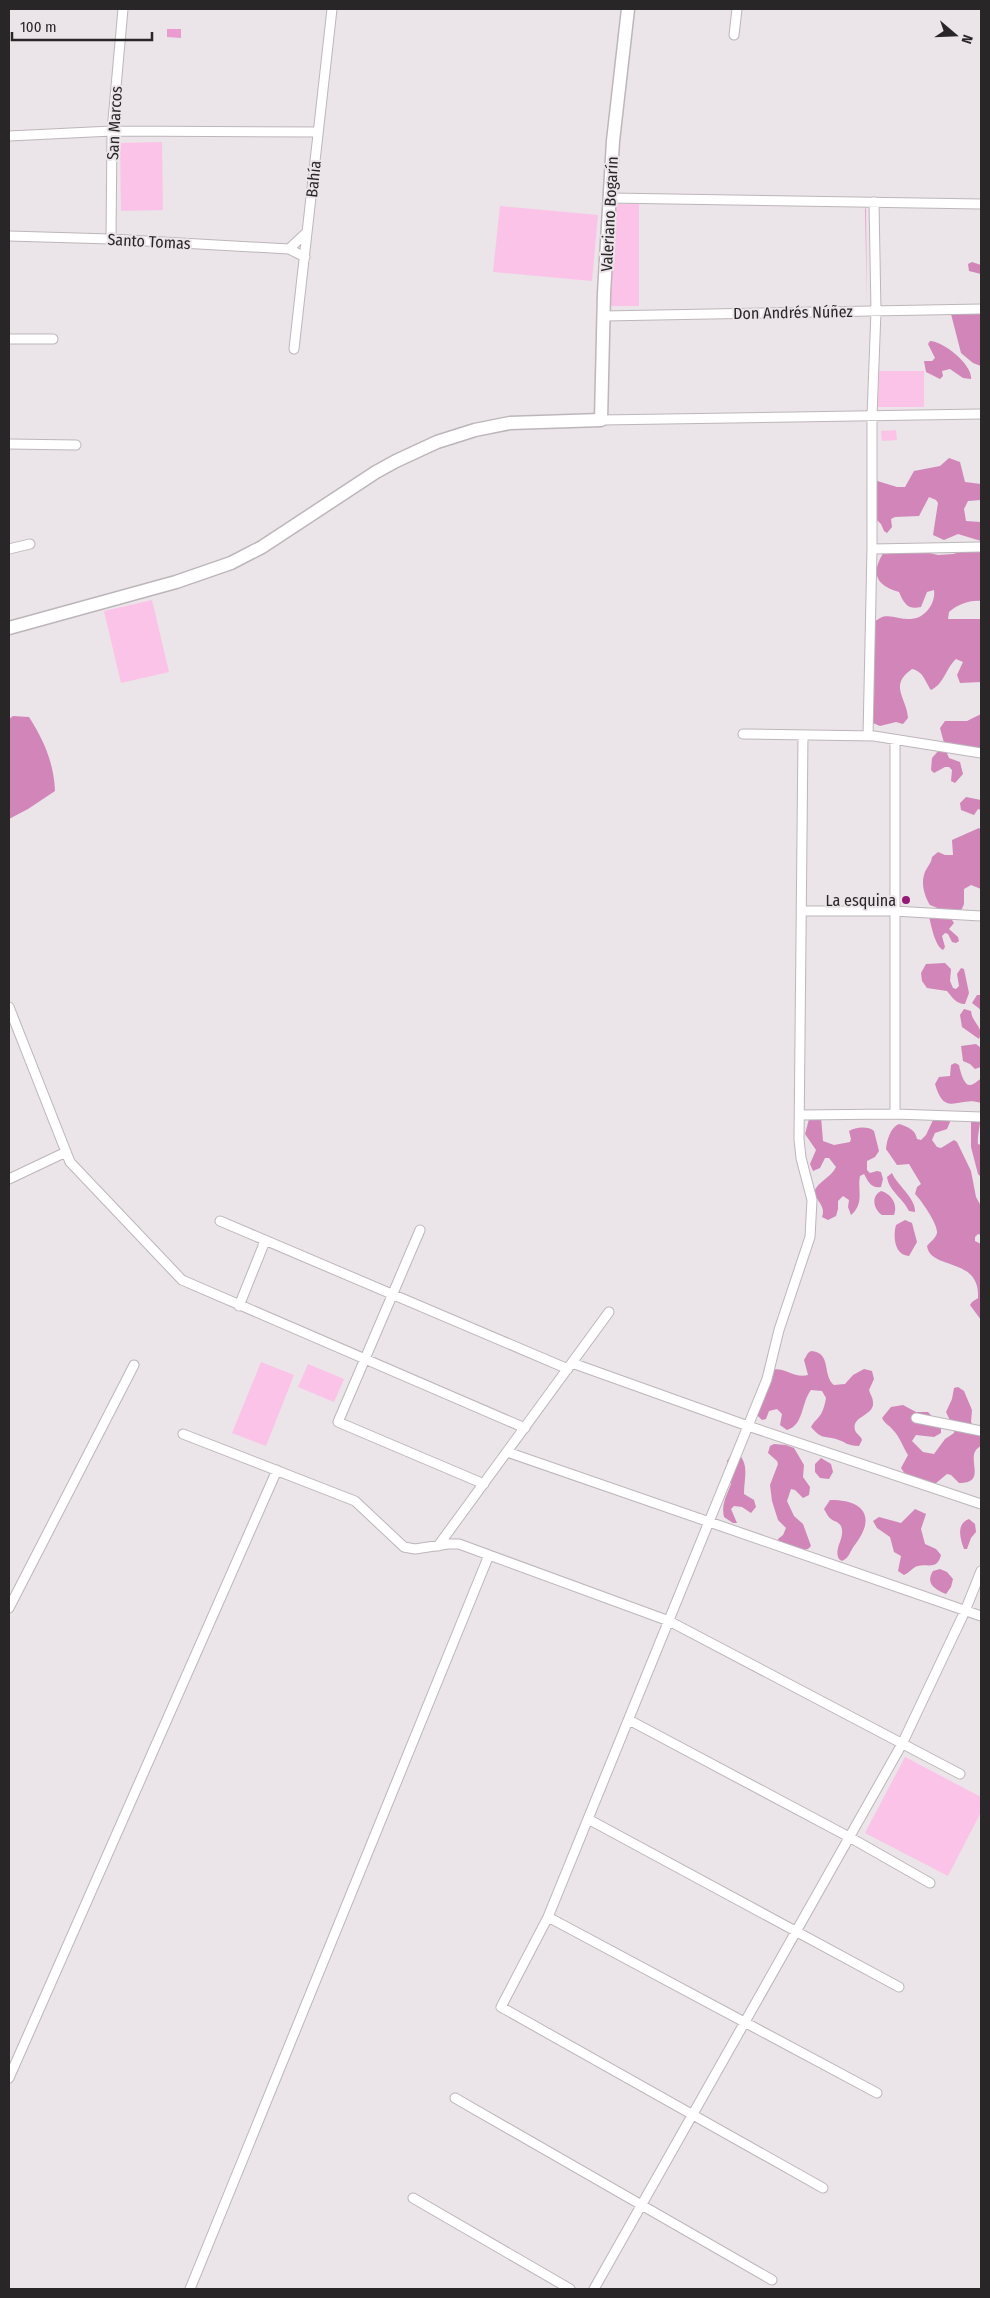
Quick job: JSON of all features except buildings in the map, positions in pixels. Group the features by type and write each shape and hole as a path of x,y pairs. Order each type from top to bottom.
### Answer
{"street":[{"name":"San Marcos","path":"111,238 112,131 122,9"},
{"name":"Bahía","path":"294,349 332,9"},
{"name":"Valeriano Bogarín","path":"601,420 604,316 615,111 628,9"},
{"path":"734,35 737,9"},
{"path":"9,136 112,131 318,132"},
{"path":"610,198 981,204"},
{"path":"868,736 872,549 872,416 876,311 874,202"},
{"path":"289,249 307,232"},
{"name":"Santo Tomas","path":"9,236 111,238 289,249 305,256"},
{"name":"Don Andrés Núñez","path":"604,316 981,309"},
{"path":"9,339 53,339"},
{"path":"9,628 176,582 231,563 262,547 383,468 437,442 475,430 510,424 601,420 981,414"},
{"path":"9,444 76,445"},
{"path":"9,549 30,544"},
{"path":"872,549 981,547"},
{"path":"743,734 868,736 981,754"},
{"path":"804,735 800,1115 801,1158 812,1200 811,1229 805,1253 779,1330 767,1379 548,1917 501,2007 823,2188"},
{"path":"895,740 895,1114"},
{"path":"803,911 894,911 981,916"},
{"path":"9,1007 70,1162 182,1280 525,1428"},
{"path":"800,1115 895,1114 981,1117"},
{"path":"9,1179 66,1152"},
{"path":"220,1222 570,1366 981,1504"},
{"path":"420,1230 338,1422 484,1484"},
{"path":"239,1306 265,1241"},
{"path":"438,1546 609,1312"},
{"path":"9,1608 134,1365"},
{"path":"916,1418 981,1431"},
{"path":"183,1434 355,1501 404,1547 416,1549 454,1543 669,1621 960,1774"},
{"path":"507,1452 981,1616"},
{"path":"9,2078 277,1470"},
{"path":"190,2289 488,1555"},
{"path":"594,2289 798,1932 902,1744 965,1611 981,1571"},
{"path":"629,1720 851,1838 930,1883"},
{"path":"588,1819 898,1987"},
{"path":"548,1917 876,2093"},
{"path":"455,2098 772,2280"},
{"path":"414,2198 570,2289"}],"shaded area":[{"path":"167,29 181,29 181,38 167,37"},
{"path":"162,142 163,210 121,211 120,143"},
{"path":"616,204 639,204 639,306 610,306"},
{"path":"500,206 598,215 592,281 493,272"},
{"path":"865,208 866,209 867,302"},
{"path":"972,262 981,265 981,274 969,271 968,264"},
{"path":"951,314 981,314 981,366 973,363 961,353"},
{"path":"930,341 942,345 956,355 967,367 971,379 963,378 950,369 942,371 943,376 940,379 926,372 924,361 932,361 935,358 928,344"},
{"path":"879,371 924,371 924,407 878,407"},
{"path":"896,430 897,440 882,441 881,431"},
{"path":"949,458 960,462 965,482 981,484 981,500 968,501 964,509 966,521 981,522 981,541 958,534 944,540 933,535 938,503 929,497 919,516 895,517 891,519 892,527 887,533 884,531 881,524 872,515 874,480 897,487 905,487 914,471 940,466"},
{"path":"887,547 917,550 938,555 953,554 981,547 981,601 964,603 949,612 948,619 981,619 981,682 960,683 957,675 963,662 956,659 939,684 931,690 921,674 912,669 901,681 900,687 908,718 903,724 896,722 880,726 873,723 869,708 873,624 881,617 886,616 909,619 920,617 931,606 934,595 934,590 927,592 921,607 913,608 905,603 899,592 883,585 877,575 877,569"},
{"path":"152,600 169,672 121,683 104,611"},
{"path":"981,714 981,749 944,743 940,728 945,721 967,721"},
{"path":"13,716 29,717 44,743 53,771 55,791 9,819 9,719"},
{"path":"939,750 946,751 949,758 960,762 963,774 955,783 951,781 952,770 949,767 934,773 931,770 932,758"},
{"path":"966,797 981,800 981,810 978,809 974,815 961,810 960,803"},
{"path":"979,828 981,830 981,889 971,885 964,889 964,904 961,911 945,911 930,905 925,895 923,879 932,857 938,852 945,855 953,855 952,840"},
{"path":"929,916 950,917 954,923 949,929 958,937 959,941 956,943 952,942 948,934 945,933 942,936 945,947 943,950 940,948"},
{"path":"945,963 951,969 950,981 953,988 956,989 959,986 957,974 961,968 964,969 969,993 965,1004 957,1001 947,991 927,988 922,981 921,973 926,964"},
{"path":"977,995 981,995 981,1010 972,1003"},
{"path":"964,1009 971,1011 979,1027 981,1033 979,1039 962,1027 960,1015"},
{"path":"976,1044 981,1048 981,1067 975,1069 963,1061 961,1046"},
{"path":"955,1063 959,1065 968,1085 981,1079 981,1103 973,1101 948,1103 943,1101 939,1095 935,1084 939,1077 950,1076 951,1065"},
{"path":"821,1117 823,1141 834,1145 850,1142 849,1131 865,1128 874,1131 879,1151 875,1157 867,1161 867,1170 870,1173 881,1172 883,1179 881,1187 875,1187 870,1184 864,1174 860,1176 858,1206 851,1215 848,1207 849,1200 843,1196 838,1201 836,1216 828,1220 822,1217 823,1210 814,1192 818,1185 836,1167 829,1158 825,1158 820,1168 813,1171 810,1164 816,1150 805,1134 809,1119"},
{"path":"934,1118 948,1118 950,1122 947,1129 935,1133 932,1140 937,1147 941,1148 954,1140 957,1142 971,1171 976,1197 981,1206 981,1235 978,1234 975,1237 975,1241 981,1244 981,1320 970,1305 978,1298 978,1290 973,1277 967,1271 935,1258 930,1253 927,1246 935,1237 937,1229 929,1212 915,1194 917,1187 921,1184 909,1164 897,1165 886,1149 893,1128 899,1124 908,1127 915,1133 917,1139 921,1140 926,1135"},
{"path":"971,1120 980,1120 978,1144 981,1145 981,1177 978,1174 971,1147"},
{"path":"892,1173 913,1202 915,1212 909,1211 890,1186 887,1177"},
{"path":"881,1191 885,1192 893,1200 895,1204 894,1215 882,1215 875,1206 876,1196"},
{"path":"905,1220 912,1223 917,1242 909,1256 900,1252 895,1239 896,1225"},
{"path":"811,1351 822,1355 830,1381 834,1385 845,1384 853,1375 864,1369 872,1371 874,1379 869,1390 873,1400 873,1407 855,1425 856,1431 862,1440 859,1446 817,1434 811,1427 824,1408 826,1398 822,1391 811,1390 797,1423 787,1430 780,1425 782,1414 777,1409 769,1411 766,1419 762,1420 756,1414 771,1370 776,1369 803,1376 808,1375 804,1360"},
{"path":"261,1362 294,1375 266,1446 232,1433"},
{"path":"308,1364 344,1379 334,1402 298,1387"},
{"path":"958,1387 964,1391 972,1410 971,1422 975,1428 981,1430 981,1446 976,1450 974,1456 975,1474 968,1482 959,1483 951,1475 947,1474 930,1488 914,1487 901,1468 908,1455 898,1436 882,1418 891,1407 903,1405 916,1412 928,1412 941,1426 941,1433 934,1437 916,1435 912,1441 923,1452 934,1454 945,1439 954,1433 946,1412 952,1399 954,1388"},
{"path":"774,1444 794,1448 804,1465 803,1477 810,1487 809,1495 803,1498 795,1490 791,1489 787,1501 794,1516 803,1524 811,1546 808,1549 802,1550 779,1543 778,1539 783,1535 786,1528 778,1520 772,1501 770,1485 778,1464 768,1453 770,1446"},
{"path":"733,1452 737,1452 744,1462 744,1494 754,1500 756,1507 751,1513 742,1507 734,1506 731,1509 737,1523 733,1523 724,1517 723,1512 731,1484 727,1461"},
{"path":"821,1458 831,1464 833,1472 829,1479 820,1478 815,1472 815,1464"},
{"path":"830,1500 852,1503 864,1512 866,1519 861,1536 848,1556 842,1561 839,1559 837,1551 842,1535 841,1526 830,1518 824,1509"},
{"path":"915,1509 926,1514 921,1529 925,1544 936,1549 941,1555 934,1565 921,1565 904,1575 898,1571 901,1556 894,1552 890,1537 877,1528 873,1521 879,1517 901,1523"},
{"path":"969,1519 975,1524 976,1532 971,1538 967,1549 964,1549 960,1532 962,1524"},
{"path":"940,1569 947,1572 953,1579 951,1587 946,1594 932,1586 930,1579 933,1571"},
{"path":"905,1757 981,1797 981,1812 948,1876 865,1833"}],"place":[{"name":"La esquina","path":"906,900"}]}
